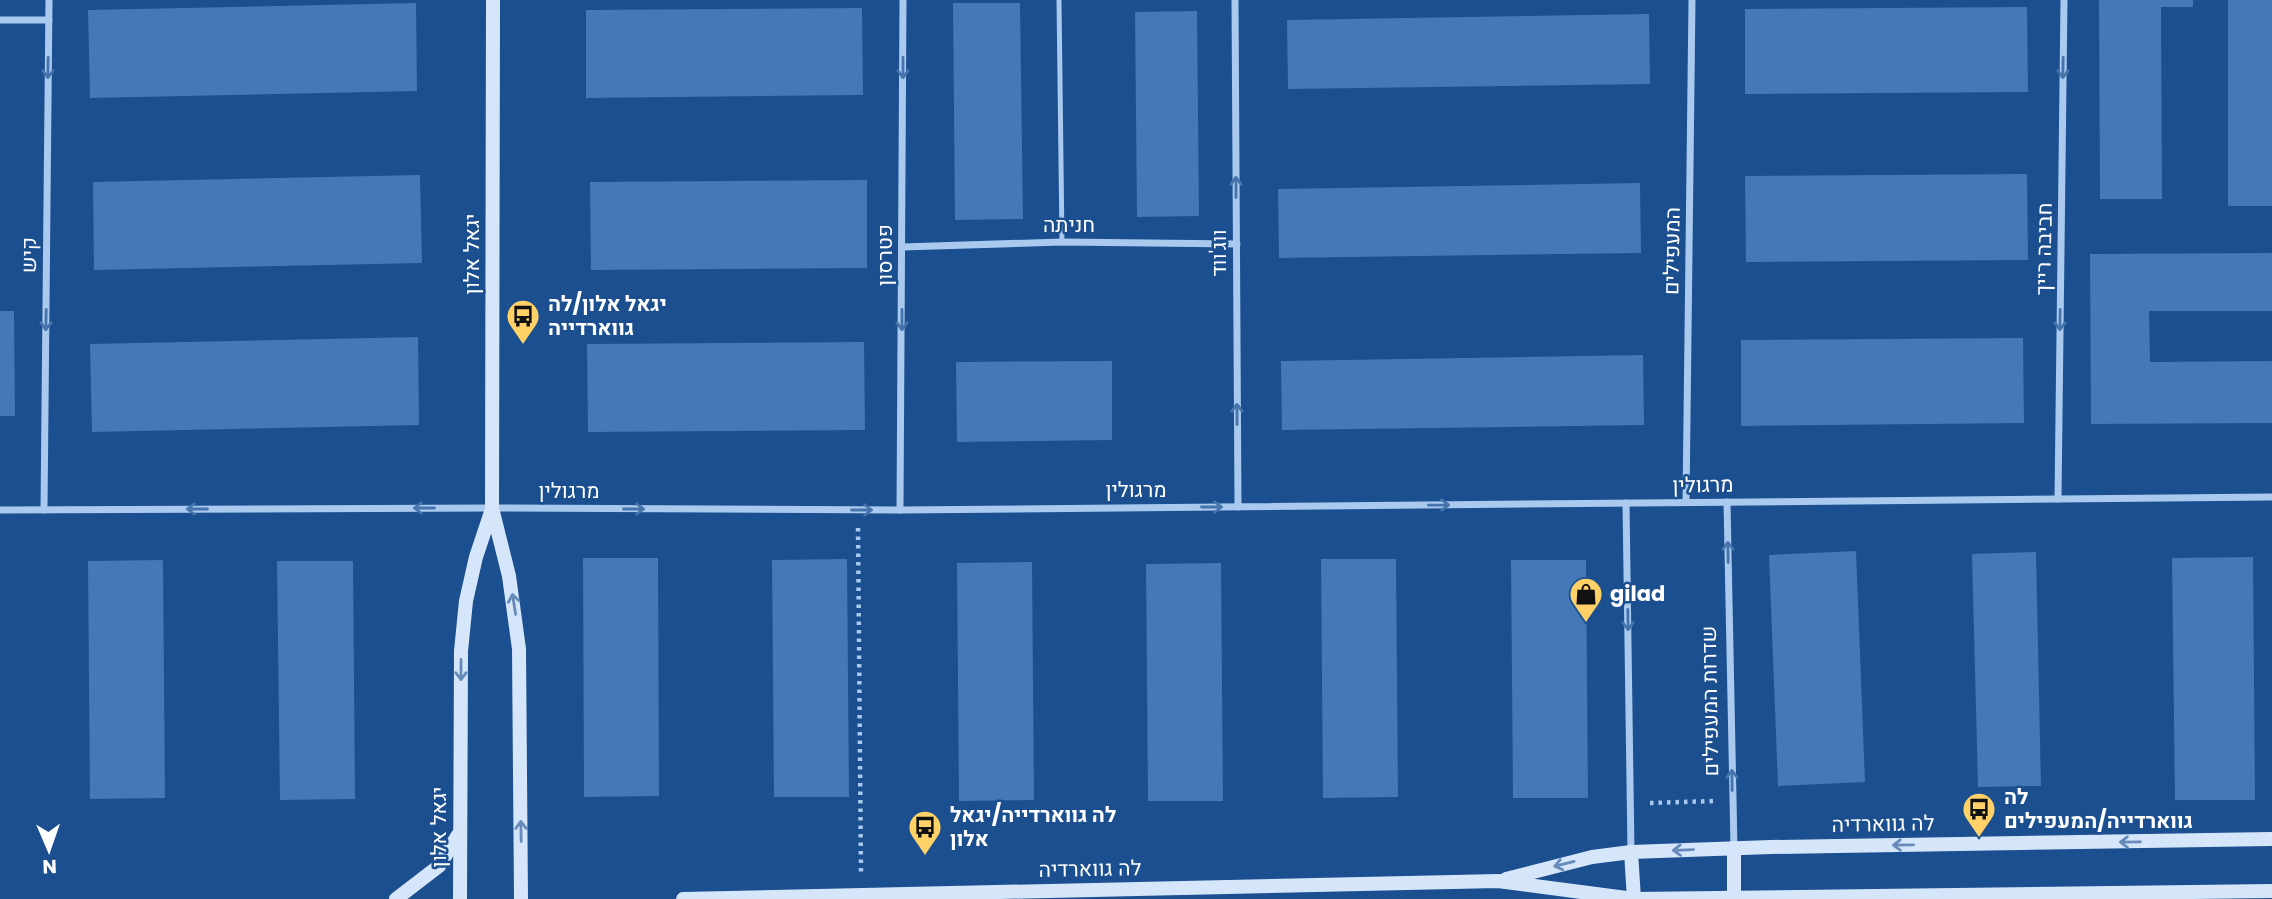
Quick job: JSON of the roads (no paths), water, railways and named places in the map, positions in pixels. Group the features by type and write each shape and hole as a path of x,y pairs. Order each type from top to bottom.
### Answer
{"main road":[{"name":"יגאל אלון","path":"493,0 492,508 509,576 519,649 521,899"},
{"name":"יגאל אלון","path":"460,899 461,651 466,601 476,557 492,508"},
{"path":"396,899 439,866 449,854 460,831"},
{"name":"לה גווארדיה","path":"1498,881 1592,857 1631,852 2272,839"},
{"name":"שדרות המעפילים","path":"1734,848 1734,899"},
{"path":"1631,852 1633,899"},
{"name":"לה גווארדיה","path":"682,899 1498,881 1633,899 2272,891"}],"street":[{"name":"קיש","path":"44,510 49,0"},
{"name":"פטרסון","path":"900,510 903,0"},
{"name":"ווג'ווד","path":"1235,0 1238,507"},
{"name":"המעפילים","path":"1686,502 1692,0"},
{"name":"חביבה רייך","path":"2058,499 2064,0"},
{"path":"0,20 49,20"},
{"name":"חניתה","path":"902,247 1062,242 1237,244"},
{"name":"מרגולין","path":"0,510 900,510 2272,497"},
{"name":"שדרות המעפילים","path":"1727,502 1734,848"},
{"path":"1626,503 1631,852"}],"lane":[{"path":"1059,0 1062,242"}],"place":[{"name":"יגאל אלון/לה גווארדייה","path":"523,346"},
{"name":"gilad","path":"1586,624"},
{"name":"לה גווארדייה/המעפילים","path":"1979,839"},
{"name":"לה גווארדייה/יגאל אלון","path":"925,857"}]}
